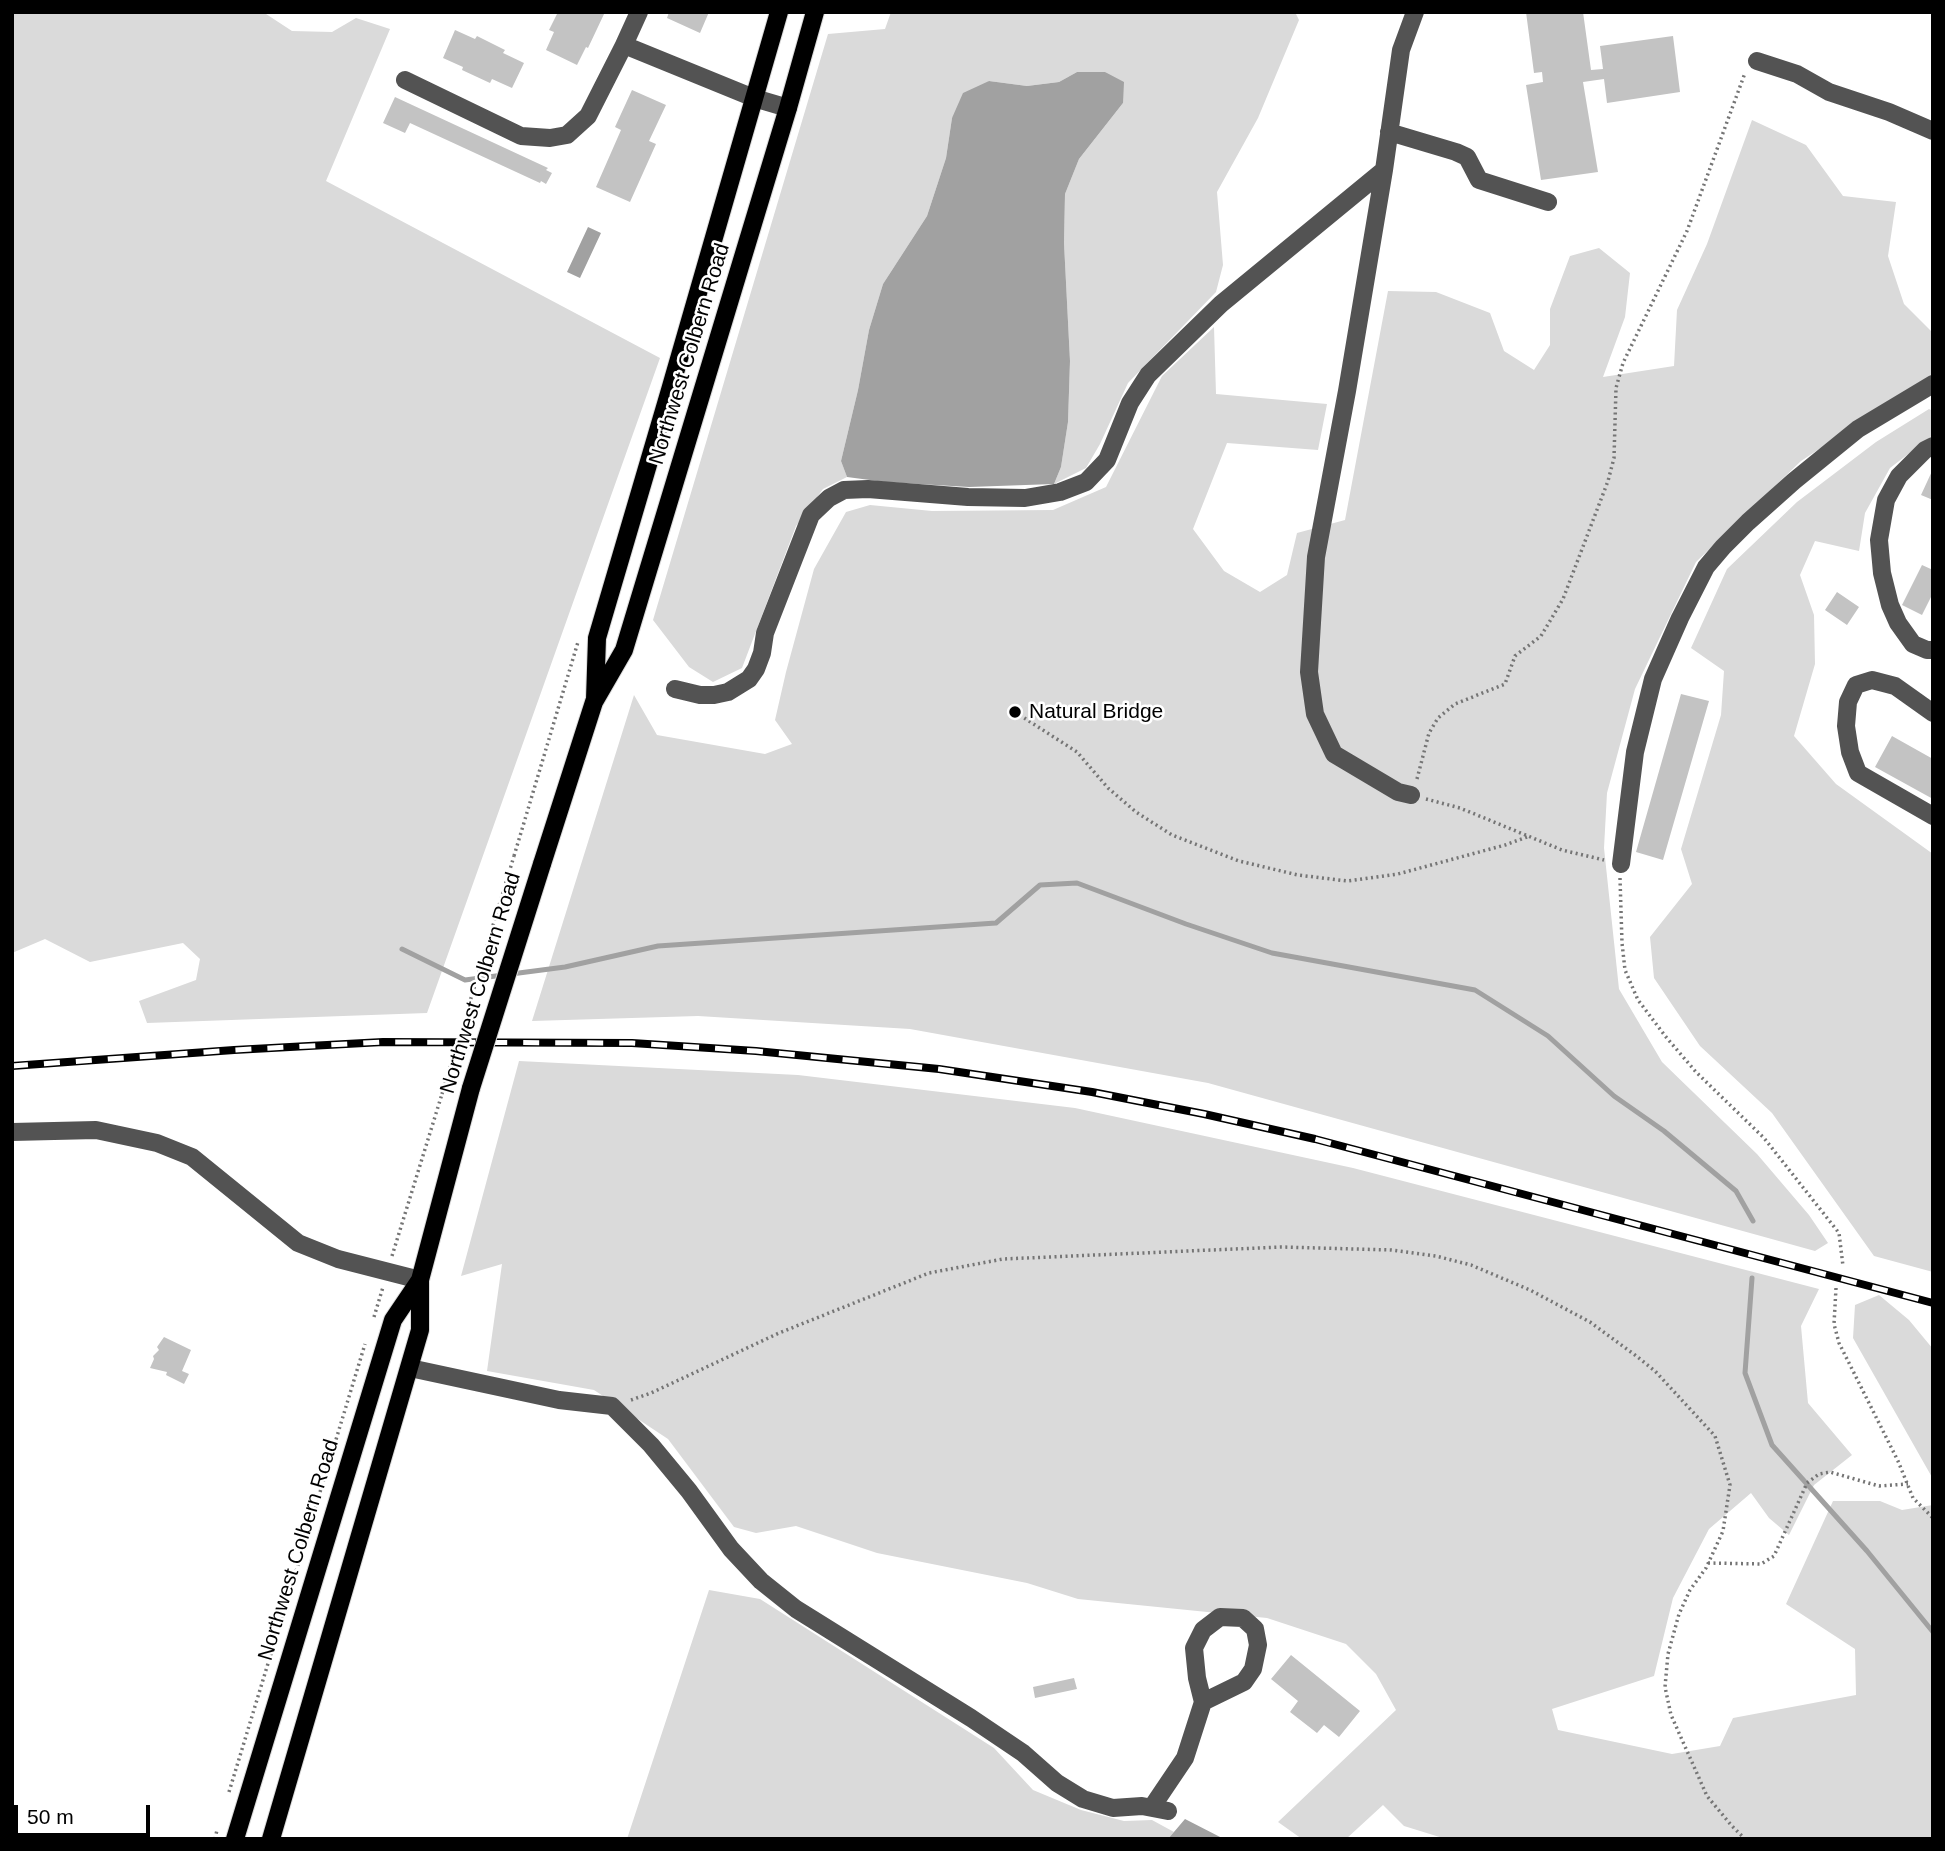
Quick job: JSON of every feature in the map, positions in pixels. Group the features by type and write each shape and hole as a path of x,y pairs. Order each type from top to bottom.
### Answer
{"main road":[{"name":"Northwest Colbern Road","path":"594,702 597,638 779,12"},
{"name":"Northwest Colbern Road","path":"271,1839 421,1330 420,1280 471,1088 594,702 624,650 815,12"},
{"name":"Northwest Colbern Road","path":"235,1839 393,1320 420,1280"}],"street":[{"path":"405,80 522,136 550,138 567,135 588,116 639,12"},
{"path":"1411,795 1398,792 1334,754 1315,714 1309,672 1316,556 1347,391 1401,50 1415,12"},
{"path":"624,45 754,98 788,108"},
{"path":"1757,61 1797,74 1829,92 1889,112 1933,131"},
{"path":"1389,132 1456,152 1467,157 1479,180 1548,202"},
{"path":"675,689 714,695 727,692 749,678 756,669 765,633 811,515 836,494 844,490 868,489 968,497 1025,498 1060,492 1086,482 1107,460 1130,403 1148,375 1221,304 1384,170"},
{"path":"1621,864 1635,752 1653,678 1706,567 1748,522 1858,429 1933,384"},
{"path":"1933,446 1925,450 1899,476 1886,500 1879,540 1882,573 1890,606 1898,623 1913,644 1933,650"},
{"path":"1933,713 1895,687 1872,680 1856,685 1848,702 1846,726 1850,752 1858,774 1933,816"},
{"path":"12,1132 96,1130 157,1143 191,1157 298,1243 338,1259 420,1280"},
{"path":"410,1368 559,1400 612,1406 651,1445 731,1549 761,1581 796,1609 1023,1753 1057,1783 1083,1799 1112,1808 1142,1806 1160,1809 1185,1758 1203,1702 1194,1648 1203,1630 1220,1617 1243,1618 1255,1629 1258,1645 1253,1670 1244,1682 1203,1702"}],"path":[{"path":"1757,61 1750,59 1687,231 1623,363 1616,388 1614,458 1611,470 1563,599 1541,636 1515,656 1505,684 1455,704 1438,718 1429,733 1420,773 1411,795 1460,808 1562,850 1621,864 1619,889 1625,970 1638,1000 1696,1072 1764,1138 1839,1233 1843,1266"},
{"path":"1016,712 1077,752 1108,788 1136,812 1172,835 1239,861 1298,875 1346,881 1398,874 1505,845 1528,836"},
{"path":"442,1094 514,856"},
{"path":"612,1406 651,1392 779,1333 929,1273 1003,1259 1281,1247 1391,1250 1471,1265 1530,1290 1590,1322 1655,1371 1715,1436 1730,1485 1723,1531 1679,1614 1668,1654 1665,1686 1671,1714 1707,1796 1745,1839"},
{"path":"1836,1288 1834,1324 1839,1343 1867,1395 1913,1498 1933,1518"},
{"path":"1708,1563 1761,1564 1774,1556 1807,1483 1819,1474 1830,1472 1880,1486 1908,1484"}],"shaded area":[{"path":"12,12 263,12 292,31 332,32 356,18 390,29 326,181 660,358 427,1013 147,1023 139,1001 196,980 200,959 183,943 90,962 45,939 12,953"},
{"path":"891,12 1295,12 1299,20 1258,118 1217,192 1223,265 1216,292 1128,383 1086,468 1054,484 1061,467 1068,422 1070,361 1064,243 1065,194 1079,159 1123,103 1105,72 1077,72 1059,82 1027,86 989,81 952,118 946,158 927,216 883,284 869,330 841,461 847,477 823,489 796,526 742,668 713,682 689,667 653,620 828,34 885,29"},
{"path":"1077,72 1105,72 1124,82 1123,103 1079,159 1065,194 1064,243 1070,361 1068,422 1061,467 1054,484 969,487 847,477 841,461 869,330 883,284 927,216 946,158 952,118 963,93 989,81 1027,86 1059,82"},
{"path":"1752,120 1806,145 1843,196 1896,202 1888,256 1904,304 1933,333 1933,374 1801,461 1696,562 1635,689 1607,793 1604,848 1619,989 1662,1062 1757,1154 1809,1215 1828,1243 1815,1251 1208,1083 910,1029 698,1016 532,1021 634,695 657,735 765,754 792,744 775,720 786,672 814,569 846,512 870,505 932,511 1053,510 1106,487 1162,376 1214,327 1216,394 1327,404 1318,450 1227,443 1193,529 1224,571 1260,592 1287,575 1297,533 1345,520 1388,291 1436,292 1490,313 1504,351 1534,370 1550,345 1550,309 1570,256 1599,248 1630,273 1625,317 1603,377 1674,366 1677,310 1707,244"},
{"path":"588,227 601,233 580,278 567,272"},
{"path":"1929,409 1933,411 1933,435 1890,468 1865,513 1859,551 1815,541 1800,575 1814,615 1815,664 1794,736 1836,784 1933,854 1933,1272 1874,1256 1772,1113 1700,1046 1654,978 1650,937 1692,884 1681,849 1721,715 1724,671 1691,648 1727,569 1797,502 1876,442"},
{"path":"519,1061 798,1075 1075,1108 1353,1168 1819,1289 1801,1326 1808,1403 1852,1455 1814,1485 1789,1535 1769,1518 1751,1493 1709,1529 1673,1598 1654,1676 1552,1709 1558,1730 1672,1754 1720,1746 1733,1718 1856,1695 1855,1649 1786,1604 1833,1501 1880,1501 1902,1510 1933,1505 1933,1839 1446,1839 1404,1826 1383,1805 1346,1839 1302,1839 1278,1822 1396,1710 1376,1674 1346,1644 1267,1618 1078,1599 1027,1583 877,1553 796,1526 756,1533 734,1527 668,1439 594,1390 487,1371 502,1264 461,1276"},
{"path":"1879,1295 1909,1320 1933,1349 1933,1479 1853,1338 1855,1305"},
{"path":"709,1590 760,1599 994,1748 1033,1790 1081,1810 1124,1821 1152,1820 1174,1832 1168,1839 627,1839"},
{"path":"1185,1819 1224,1839 1168,1839"}],"building":[{"path":"558,12 605,12 577,65 546,50 554,32 549,30"},
{"path":"669,12 709,12 700,33 667,18"},
{"path":"1526,12 1583,12 1591,70 1603,69 1600,46 1673,36 1680,92 1607,103 1604,79 1583,82 1598,172 1541,180 1526,85 1543,82 1542,72 1534,73"},
{"path":"455,30 475,39 477,36 524,63 512,88 492,79 490,83 443,58"},
{"path":"632,90 666,105 649,141 656,144 630,202 596,187 621,130 615,127"},
{"path":"395,97 548,168 546,170 552,173 546,184 541,181 540,183 410,123 405,133 383,123"},
{"path":"1933,469 1933,500 1921,495"},
{"path":"1922,565 1933,570 1933,593 1922,615 1902,605"},
{"path":"1837,592 1859,607 1847,625 1825,610"},
{"path":"1681,694 1709,701 1663,860 1636,852"},
{"path":"1892,736 1933,759 1933,799 1875,767"},
{"path":"164,1337 191,1350 182,1371 189,1374 184,1384 166,1375 167,1372 150,1368 153,1356 159,1350 157,1347"},
{"path":"1291,1655 1360,1711 1339,1737 1324,1725 1317,1733 1290,1712 1298,1701 1271,1679"},
{"path":"1074,1678 1077,1689 1035,1698 1033,1687"}],"waterway":[{"path":"402,949 465,980 565,967 658,946 996,923 1040,885 1077,883 1272,953 1475,990 1548,1036 1614,1096 1664,1131 1736,1191 1753,1221"},
{"path":"1752,1278 1745,1373 1772,1445 1867,1551 1933,1632"}],"railway":[{"path":"12,1066 383,1042 632,1043 756,1051 939,1069 1092,1092 1315,1139 1933,1303"}],"place":[{"name":"Natural Bridge","path":"1015,712"}]}
